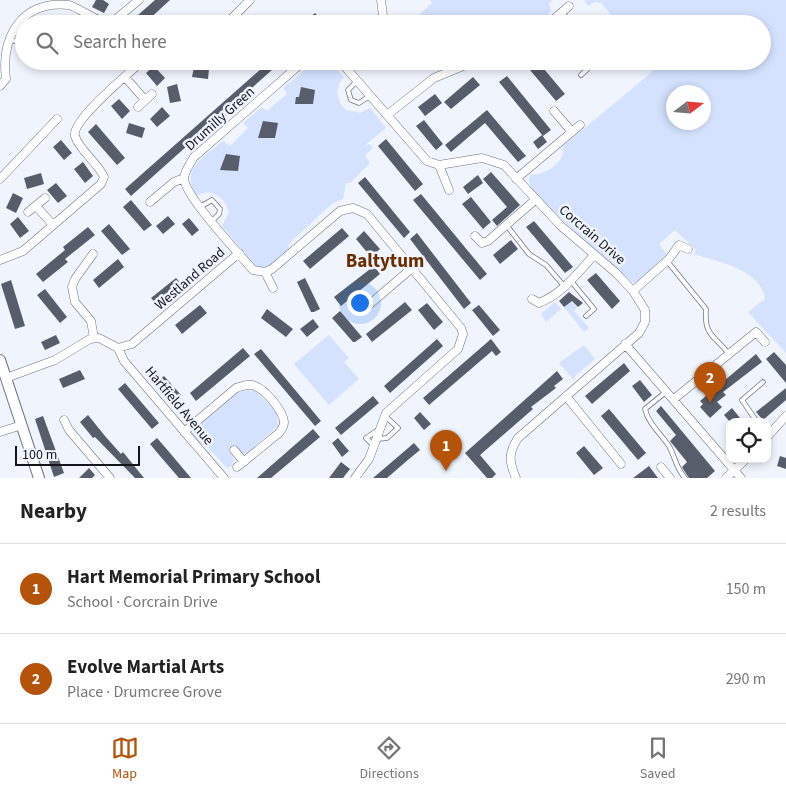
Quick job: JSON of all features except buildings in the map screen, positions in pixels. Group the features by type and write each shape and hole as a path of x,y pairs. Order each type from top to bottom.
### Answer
{"main road":[{"path":"0,360 39,478"}],"street":[{"path":"122,15 139,0"},
{"path":"235,15 250,0"},
{"path":"381,0 383,15"},
{"path":"22,15 29,9 56,1 91,15"},
{"path":"558,15 569,6"},
{"path":"0,86 6,79 4,36 15,22"},
{"path":"0,260 23,251 102,184 104,177 100,169 80,144 75,136 75,130 82,118 132,70"},
{"name":"Drumilly Green","path":"184,178 187,168 194,157 294,70"},
{"path":"350,70 423,157 439,166 449,190"},
{"path":"387,115 434,78 453,70"},
{"path":"125,77 145,100"},
{"path":"138,107 152,94"},
{"path":"554,111 572,132"},
{"path":"0,179 57,119"},
{"path":"516,179 580,126"},
{"name":"Corcrain Drive","path":"439,166 482,158 504,165 535,200 616,273 646,310 645,322 639,333 518,438 513,445 510,460 516,478"},
{"path":"150,202 174,182 184,178 190,195 239,253"},
{"path":"28,212 45,198"},
{"path":"475,236 482,243 507,226 535,200"},
{"path":"36,206 53,225"},
{"path":"273,288 264,272 272,270 340,211 352,208 367,214 451,313 464,334 458,349 385,416 376,443 355,478"},
{"path":"632,291 667,262 678,245 688,249"},
{"name":"Westland Road","path":"118,348 132,344 239,253 253,270 264,272"},
{"path":"93,254 75,279 72,287 75,302 90,322 94,338"},
{"path":"532,299 540,303 551,298 568,284 594,255"},
{"path":"363,310 412,268"},
{"path":"674,399 756,332 765,342"},
{"path":"6,378 55,360 94,338 106,341 118,348"},
{"path":"625,344 741,478"},
{"name":"Hartfield Avenue","path":"118,348 124,361 224,478"},
{"path":"184,432 236,388 254,385 264,392 281,413 283,426 279,433 237,467"},
{"path":"566,396 621,464"},
{"path":"771,432 786,416"},
{"path":"64,420 69,430 110,478"},
{"path":"0,432 22,425"},
{"path":"234,450 244,462"},
{"path":"726,478 742,463"},
{"path":"661,467 670,478"}],"lane":[{"path":"581,75 586,70"},
{"path":"358,80 348,90 351,100 359,103 371,95"},
{"path":"200,207 212,200 216,202 220,209 219,214 212,221"},
{"path":"507,226 530,254 546,265 594,309 586,316"},
{"path":"667,262 706,309 705,322 708,332 729,354"},
{"path":"754,418 742,400 763,382"},
{"path":"667,391 645,409 647,416 668,446 677,468 685,478"},
{"path":"380,430 366,438 376,443 387,438 398,428 385,416"}],"shaded area":[{"path":"430,0 553,0 549,3 551,11 548,15 419,15 432,3"},
{"path":"584,0 786,0 786,353 748,312 765,299 762,289 756,280 747,274 737,268 694,254 696,250 675,230 659,244 668,256 635,284 618,271 539,198 531,187 529,182 530,175 542,173 558,163 563,152 563,146 653,70 771,70 771,15 611,15 601,3 594,2 588,6"},
{"path":"305,70 337,70 344,77 339,85 338,98 346,110 360,113 370,108 386,128 364,146 370,144 373,148 365,155 370,163 350,183 346,183 343,199 333,203 288,244 290,250 268,267 258,269 222,226 229,212 224,202 212,193 202,193 196,196 191,178 196,164 202,158 223,141 230,146 248,128 243,123 262,107 267,111 287,94 283,88"},
{"path":"571,301 577,308 574,311 589,328 584,332 564,307"},
{"path":"555,302 561,309 546,322 541,314"},
{"path":"329,335 349,358 344,362 359,379 329,405 294,364"},
{"path":"584,345 595,359 575,376 574,380 559,363"},
{"path":"236,390 255,391 277,412 278,426 247,453 243,454 236,447 229,451 234,460 232,466 227,468 204,443 197,445 189,434 190,428"}],"place":[{"name":"Evolve Martial Arts","path":"710,403"},
{"name":"Hart Memorial Primary School","path":"446,471"}],"district":[{"name":"Baltytum","path":"385,261"}]}
